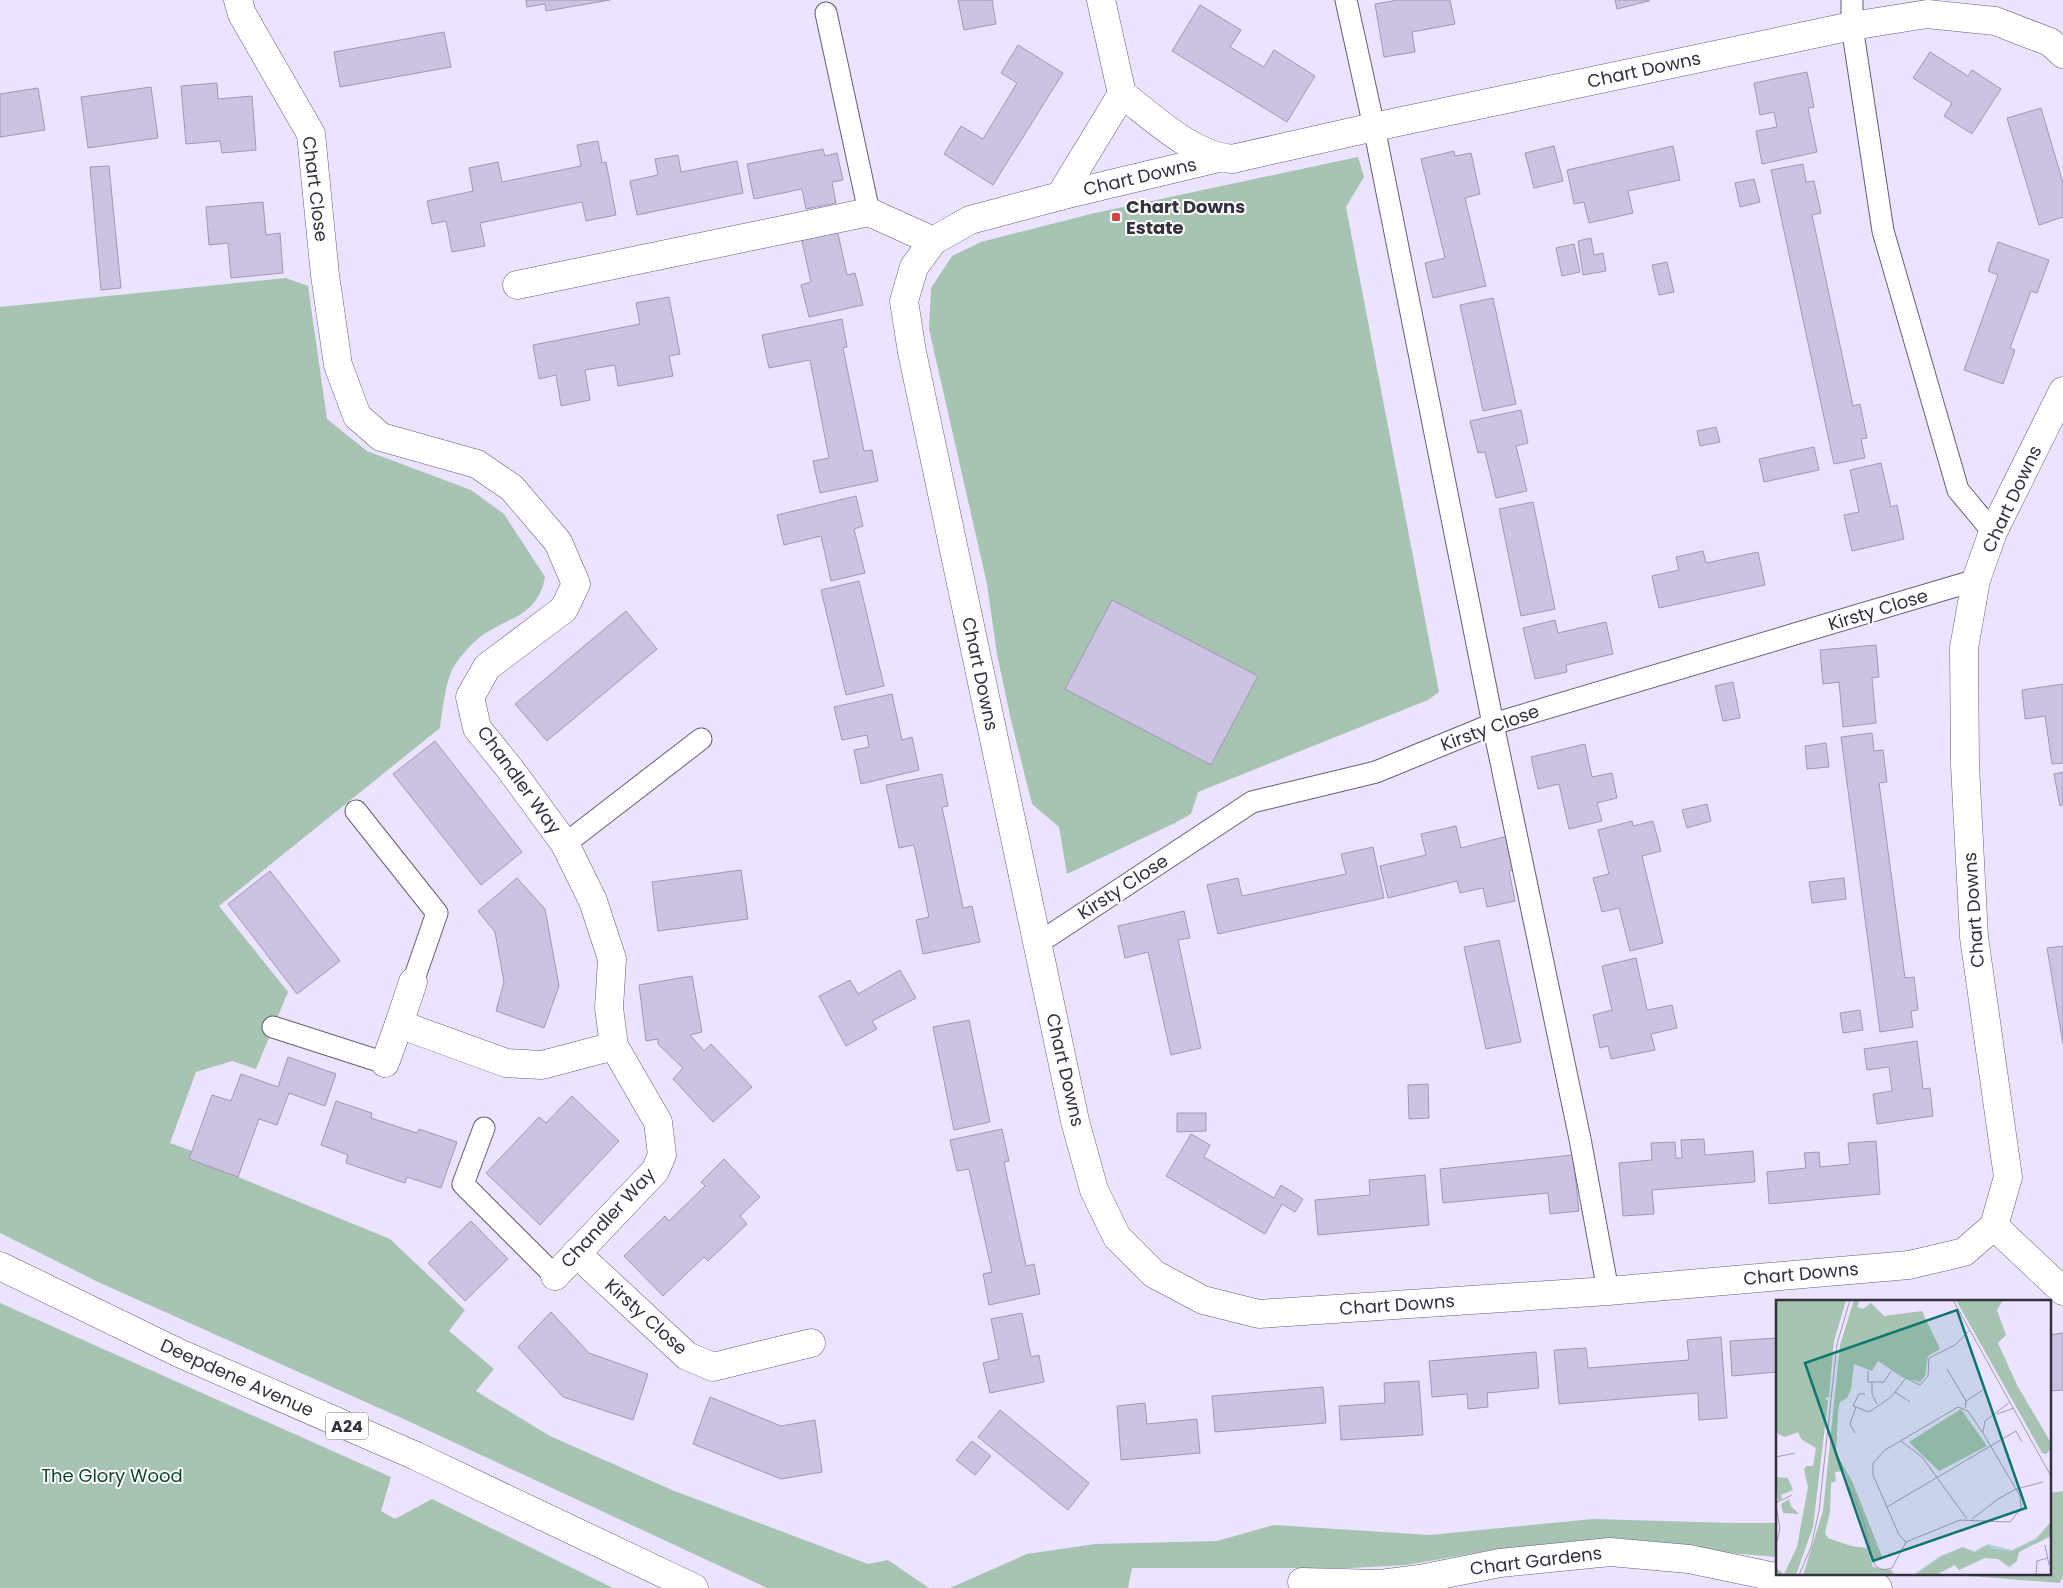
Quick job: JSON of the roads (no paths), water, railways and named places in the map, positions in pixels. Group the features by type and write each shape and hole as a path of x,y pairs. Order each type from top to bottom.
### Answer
{"main road":[{"name":"Chart Close","path":"238,0 242,14 311,134 325,275"},
{"path":"1101,0 1122,94"},
{"name":"Chart Downs","path":"1060,196 1122,94 1196,149 1220,158 1232,159 1852,13 1928,14 1995,21 2050,42 2063,54"},
{"name":"Chart Downs","path":"1220,158 1060,196 970,220 933,241 914,267 904,301 912,352 1037,944 1075,1120 1094,1190 1117,1237 1154,1274 1204,1300 1259,1314 1608,1292 1909,1265 1964,1252 1994,1226 2008,1177 1974,937 1965,765 1964,648 1976,580 1993,532 2063,391"},
{"path":"517,285 869,212 933,241"},
{"name":"Chandler Way","path":"325,275 338,365 356,416 381,437 477,464 512,488 558,542 576,584 564,610 487,667 470,697 478,728 565,844 593,901 612,959 609,1008 614,1046 658,1122 662,1155 655,1171 554,1276"},
{"path":"385,1063 413,982"},
{"path":"399,1024 506,1063 542,1064 614,1046"},
{"path":"1994,1226 2063,1291"},
{"name":"Kirsty Close","path":"576,1253 687,1356 713,1367 811,1343"},
{"name":"Deepdene Avenue","path":"0,1266 179,1354 416,1456 694,1588"},
{"name":"Chart Gardens","path":"1302,1582 1380,1586 1420,1580 1500,1563 1610,1552 1689,1559 1767,1582 1878,1588"}],"lane":[{"path":"1346,0 1374,127 1493,724 1580,1139 1608,1292"},
{"path":"826,13 869,212"},
{"path":"1852,13 1883,231 1958,490 1993,532"},
{"name":"Kirsty Close","path":"1037,944 1252,802 1376,772 1493,724 1976,580"},
{"path":"565,844 701,739"},
{"path":"356,811 437,913 413,982"},
{"path":"273,1027 385,1063"},
{"path":"484,1128 463,1184 554,1276"}],"place":[{"name":"Chart Downs Estate","path":"1116,217"}],"park label":[{"name":"The Glory Wood","path":"112,1476"}]}
